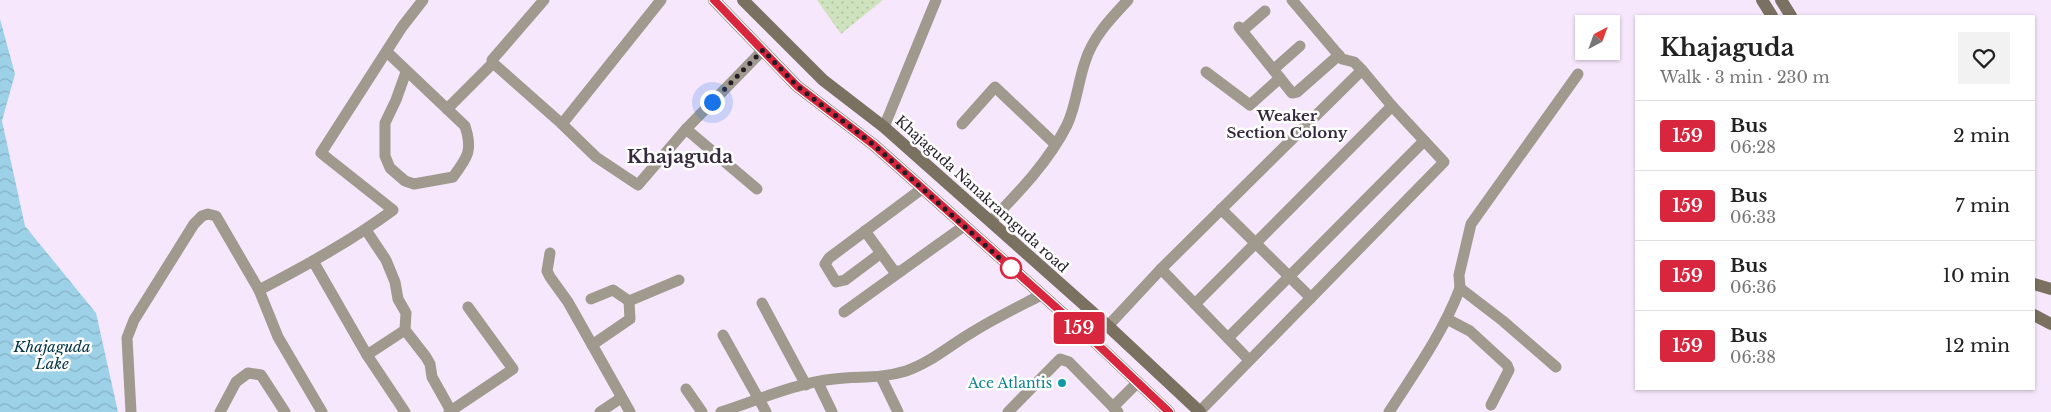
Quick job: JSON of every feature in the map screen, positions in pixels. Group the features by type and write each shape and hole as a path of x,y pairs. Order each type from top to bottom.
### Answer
{"main road":[{"path":"714,0 797,86 874,145 1041,294 1169,412"},
{"name":"Khajaguda Nanakramguda road","path":"743,0 823,80 884,127 991,221 1200,412"},
{"path":"1762,0 1771,15"},
{"path":"1781,0 1790,15"},
{"path":"2035,284 2051,289"},
{"path":"2035,316 2051,324"}],"street":[{"path":"259,290 366,230 393,210 321,153 386,52 423,0"},
{"path":"447,109 493,63 492,60 544,0"},
{"path":"562,124 661,0"},
{"path":"884,127 936,0"},
{"path":"991,221 1012,199 1056,144 1068,123 1085,60 1110,18 1128,0"},
{"path":"1200,412 1444,162 1392,106 1362,70 1354,62 1346,61 1339,55 1292,0"},
{"path":"1264,11 1241,29 1292,93 1297,92 1339,55"},
{"path":"1206,72 1250,106 1300,46"},
{"path":"493,63 596,157 638,185 686,128 763,50"},
{"path":"386,52 465,126 470,141 467,156 453,177 414,184 405,181 390,168 385,156 385,123 406,72"},
{"path":"1108,326 1161,268 1362,70"},
{"path":"1389,412 1447,319 1460,288 1459,275 1471,224 1578,74"},
{"path":"962,124 995,87 1056,144"},
{"path":"1195,304 1392,106"},
{"path":"686,128 757,189"},
{"path":"1228,338 1424,141"},
{"path":"881,253 845,280 836,282 824,264 829,258 923,188"},
{"path":"1221,209 1310,298"},
{"path":"131,412 126,338 142,307 194,224 202,216 208,214 216,216 259,290 278,337 322,412"},
{"path":"844,312 964,226"},
{"path":"366,230 386,260 395,282 398,299 406,313 406,330 430,364 432,377 450,412 513,369 468,307"},
{"path":"865,231 894,271 902,271"},
{"path":"550,253 547,271 550,277 568,302 630,412"},
{"path":"313,261 367,355 405,412"},
{"path":"1161,268 1249,360"},
{"path":"629,301 679,280"},
{"path":"1460,288 1503,321 1556,367"},
{"path":"591,299 613,290 629,301"},
{"path":"721,412 758,399 834,379 881,378 925,364 972,332 1041,294"},
{"path":"592,345 630,318 629,301"},
{"path":"762,302 806,386"},
{"path":"1447,319 1470,331 1507,365 1509,370 1491,405"},
{"path":"367,355 406,330"},
{"path":"724,335 766,412"},
{"path":"1008,412 1060,358 1069,362 1115,409 1138,382"},
{"path":"220,412 236,382 248,373 261,375 285,412"},
{"path":"881,378 898,412"},
{"path":"818,383 832,412"},
{"path":"686,389 702,412"},
{"path":"600,412 622,398"}],"green space":[{"path":"817,0 883,0 841,34"}],"water":[{"name":"Khajaguda Lake","path":"0,19 15,74 2,121 25,226 96,313 118,412 0,412"}],"bus line":[{"name":"159","path":"714,0 797,86 874,145 1096,343 1169,412"}],"place":[{"name":"Ace Atlantis","path":"1062,383"}],"district":[{"name":"Weaker Section Colony","path":"1287,124"},
{"name":"Khajaguda","path":"680,156"}],"route":[{"path":"712,102 763,50 797,86 874,145 1015,272 1011,268"}]}
